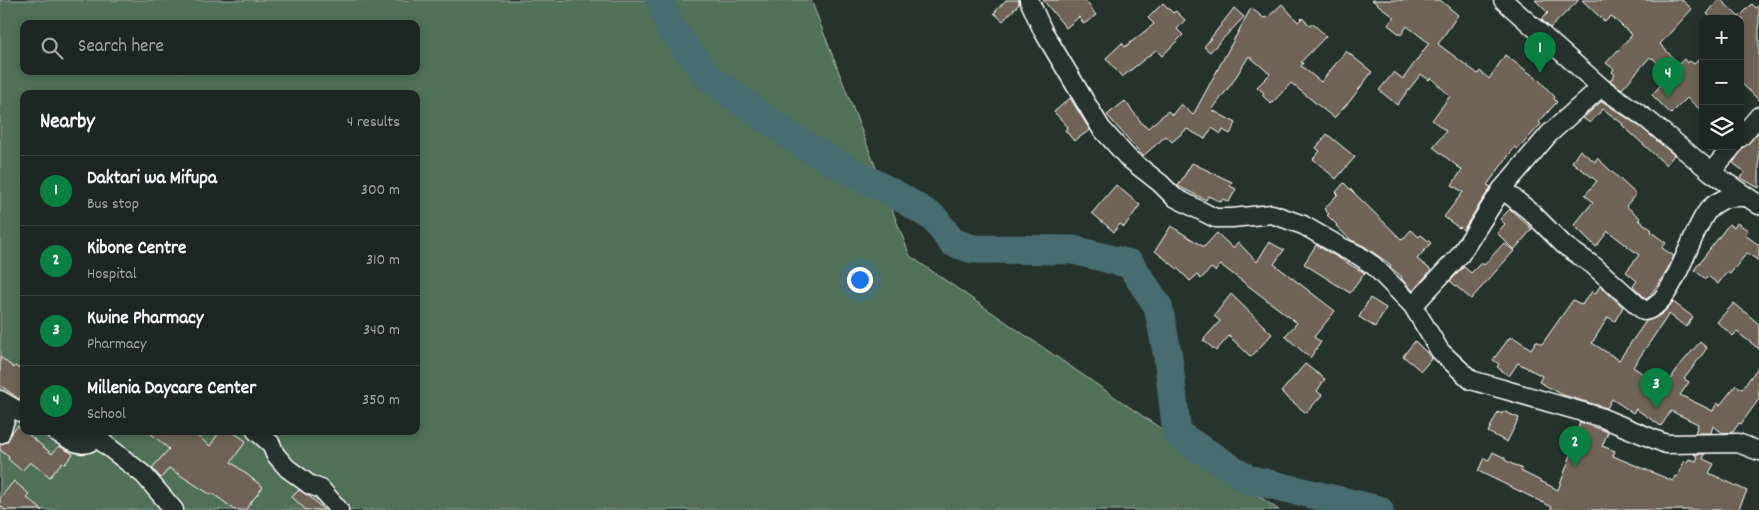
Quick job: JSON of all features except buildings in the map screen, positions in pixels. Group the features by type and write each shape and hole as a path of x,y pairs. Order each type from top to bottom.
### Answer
{"street":[{"path":"1030,0 1043,31 1101,128 1128,158 1160,183 1174,197 1214,218 1272,214 1302,225 1358,255 1374,266 1413,306 1440,351 1471,380 1600,417 1666,444 1738,443 1759,451"},
{"path":"1502,0 1601,87 1648,120 1711,172 1752,201"},
{"path":"1413,306 1460,255 1502,189 1549,134 1601,87"},
{"path":"1744,133 1759,116"},
{"path":"1711,172 1730,150"},
{"path":"1502,189 1531,212 1564,245 1594,266 1644,311 1648,311 1656,305 1665,294 1683,264 1686,252 1709,209 1724,198 1752,201"},
{"path":"0,400 20,412"},
{"path":"0,412 6,417 0,434"},
{"path":"63,435 85,445 92,442 99,435 144,475 174,510"},
{"path":"261,435 270,443 275,454 287,468 310,485 321,489 340,510"}],"green space":[{"path":"0,0 811,0 910,256 1279,510 0,510"}],"waterway":[{"path":"660,0 670,27 709,78 806,147 900,197 934,218 952,242 973,249 1073,250 1130,264 1158,306 1168,357 1177,434 1248,479 1379,510"}],"place":[{"name":"Daktari wa Mifupa","path":"1540,73"},
{"name":"Millenia Daycare Center","path":"1668,98"},
{"name":"Kwine Pharmacy","path":"1656,409"},
{"name":"Kibone Centre","path":"1575,467"}]}
